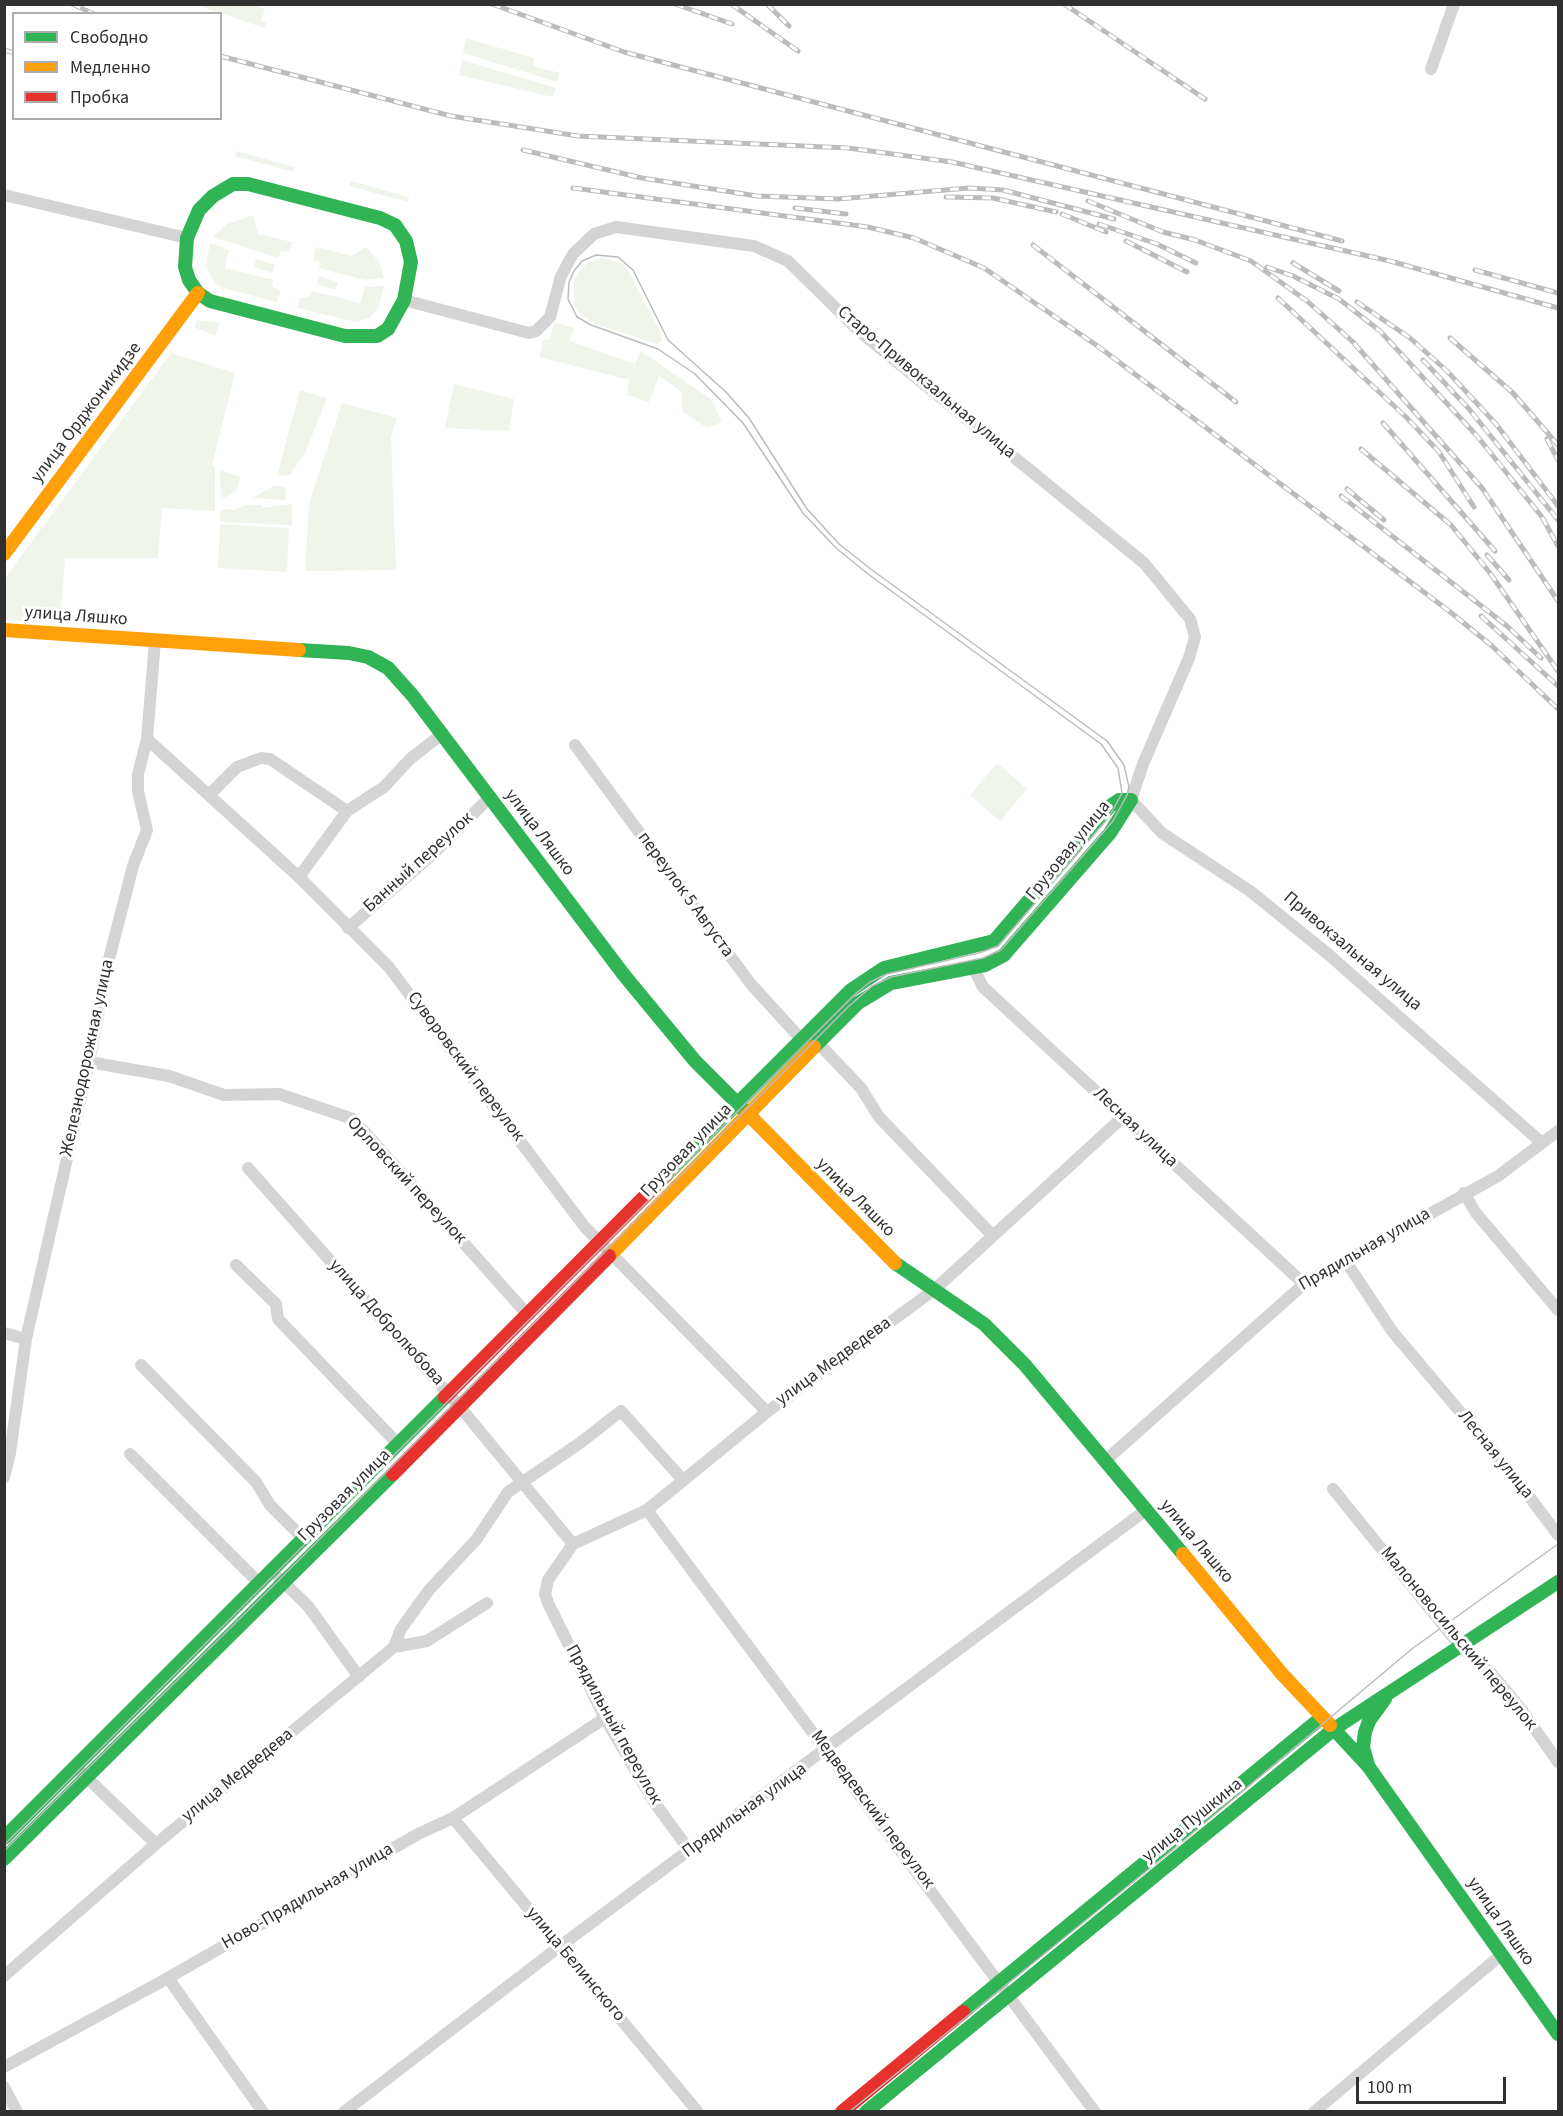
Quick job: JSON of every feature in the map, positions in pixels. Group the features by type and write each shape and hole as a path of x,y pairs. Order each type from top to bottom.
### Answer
{"street":[{"path":"1431,69 1455,4"},
{"path":"233,184 248,184 380,218 395,225 406,241 409,251 411,262 404,300 388,329 377,336 363,338 345,336 210,301 198,293 189,280 183,256 187,238 199,210 213,196 233,184"},
{"path":"4,195 187,238"},
{"name":"Старо-Привокзальная улица","path":"404,300 530,333 542,328 550,317 566,265 583,243 604,229 616,226 754,246 778,255 798,268 859,331 1144,564 1181,605 1190,619 1195,637 1190,658 1143,764 1131,800"},
{"name":"улица Орджоникидзе","path":"4,554 198,293"},
{"name":"улица Ляшко","path":"4,630 349,652 381,663 402,681 668,1031 735,1104 890,1258 984,1324 1006,1344 1322,1718 1368,1766 1558,2034"},
{"name":"Железнодорожная улица","path":"4,1477 10,1453 26,1339 89,1062 111,952 133,866 147,830 138,791 138,774 147,739 155,641"},
{"path":"299,877 347,811 384,787 410,759 442,734"},
{"name":"Суворовский переулок","path":"147,739 299,877 388,966 598,1242 767,1412"},
{"name":"переулок 5 Августа","path":"575,745 750,983 801,1039"},
{"path":"210,794 237,767 261,758 270,759 347,811"},
{"name":"Банный переулок","path":"348,928 434,853 489,798"},
{"name":"Грузовая улица","path":"4,1838 851,990 876,972 907,961 994,941 1110,806 1119,800 1131,800"},
{"name":"Грузовая улица","path":"4,1859 460,1407 858,1003 877,989 916,977 973,968 996,961 1012,947 1104,839 1131,800"},
{"name":"Привокзальная улица","path":"1131,800 1162,833 1250,891 1353,975 1542,1143"},
{"name":"Лесная улица","path":"973,968 983,987 1304,1284"},
{"path":"818,1043 861,1088 879,1117 993,1236"},
{"name":"Орловский переулок","path":"89,1062 169,1076 224,1095 279,1094 353,1119 527,1314"},
{"name":"улица Медведева","path":"573,1544 647,1510 682,1479 767,1412 934,1290 1123,1117"},
{"name":"Прядильная улица","path":"1106,1460 1304,1284 1513,1166 1558,1131"},
{"name":"улица Добролюбова","path":"248,1168 449,1394 573,1544"},
{"path":"1464,1193 1476,1213 1558,1310"},
{"name":"Лесная улица","path":"1346,1260 1392,1331 1510,1471 1558,1535"},
{"path":"236,1265 276,1305 278,1319 398,1444"},
{"path":"4,1333 26,1339"},
{"path":"141,1365 256,1482 270,1505 304,1539"},
{"path":"487,1602 427,1641 394,1647 400,1629 429,1590 477,1540 501,1499 520,1482 580,1443 621,1411 682,1479"},
{"path":"130,1454 260,1584"},
{"name":"Малоновосильский переулок","path":"1333,1489 1460,1646 1499,1683 1558,1762"},
{"name":"Медведевский переулок","path":"647,1510 1000,1981 1095,2112"},
{"name":"Прядильная улица","path":"344,2112 559,1947 827,1750 1146,1510"},
{"name":"Прядильный переулок","path":"573,1544 548,1580 545,1594 605,1718 654,1802 690,1851"},
{"path":"273,1571 308,1606 359,1677"},
{"name":"улица Пушкина","path":"866,2112 1334,1729 1394,1687 1558,1582"},
{"name":"улица Медведева","path":"4,1976 156,1844 394,1647"},
{"path":"1368,1766 1363,1747 1369,1721 1394,1687"},
{"name":"Ново-Прядильная улица","path":"4,2067 168,1978 418,1834 453,1818 605,1718"},
{"name":"улица Пушкина","path":"842,2112 1322,1718"},
{"path":"76,1767 156,1844"},
{"name":"улица Белинского","path":"453,1818 698,2112"},
{"path":"1314,2112 1501,1955"},
{"path":"168,1978 263,2112"},
{"path":"4,2087 17,2112"}],"shaded area":[{"path":"194,4 255,5 265,9 261,20 266,23 264,28"},
{"path":"466,38 534,58 533,66 560,73 557,82 463,53"},
{"path":"462,60 556,88 553,97 459,75"},
{"path":"236,151 295,167 294,172 235,156"},
{"path":"351,181 409,197 408,202 349,186"},
{"path":"253,215 258,234 292,242 289,252 281,251 278,258 213,237 227,224"},
{"path":"210,243 229,250 225,268 273,280 272,286 281,292 277,302 220,287 215,283 206,266"},
{"path":"316,247 352,256 366,247 380,263 384,278 365,280 319,268 320,262 313,260"},
{"path":"602,257 623,264 630,274 661,334 662,340 657,344 595,324 577,311 574,303 574,279 586,264"},
{"path":"256,259 275,265 272,273 254,267"},
{"path":"319,276 338,282 335,290 317,284"},
{"path":"384,286 378,309 368,318 356,322 297,308 300,298 310,296 312,291 360,303 365,287"},
{"path":"197,320 219,323 215,336 194,327"},
{"path":"555,322 574,328 570,341 635,364 641,351 712,400 722,422 707,428 682,411 682,392 659,376 649,402 627,395 629,380 539,357 543,339 549,340"},
{"path":"171,353 235,373 212,465 215,467 215,511 162,508 158,558 65,558 60,623 5,620 7,575"},
{"path":"454,384 514,399 509,431 445,428"},
{"path":"300,390 327,398 305,453 290,475 277,476"},
{"path":"342,403 397,418 391,437 396,570 305,571 309,503"},
{"path":"220,470 240,477 237,490 226,497 221,497"},
{"path":"274,486 286,487 285,500 252,498"},
{"path":"292,504 292,525 220,522 220,512 224,509 235,510 245,505 262,505 262,508"},
{"path":"220,524 289,528 287,572 218,568"},
{"path":"997,763 1027,789 1000,821 970,795"}],"tram line":[{"path":"4,1845 854,995 870,982 887,974 979,953 998,946 1109,817 1122,793 1118,768 1101,744 868,574 836,548 803,513 743,423 695,374 658,349 591,325 577,317 568,299 569,282 574,271 582,261 596,255 618,257 633,270 668,340 726,392 749,418 807,509 839,544 1107,741 1124,765 1129,787 1127,795 1113,821 1001,950 983,958 891,977 872,986 848,1007 280,1579 4,1851"},
{"path":"849,2112 1169,1853 1413,1648 1558,1544"}],"railway":[{"path":"72,4 90,12"},
{"path":"492,4 624,52 1342,241"},
{"path":"675,4 732,24"},
{"path":"731,4 798,51"},
{"path":"767,4 789,26"},
{"path":"1064,4 1205,99"},
{"path":"4,50 12,52"},
{"path":"222,57 451,116 578,136 848,148 952,162 1390,261 1558,308"},
{"path":"523,150 642,178 757,196 838,199 969,188 1003,190 1114,219"},
{"path":"573,188 868,227 914,238 984,268 1099,347 1449,611 1492,646 1558,709"},
{"path":"946,197 993,198 1056,212"},
{"path":"1088,201 1163,232 1195,240 1251,261 1307,301 1352,341 1482,488 1558,601"},
{"path":"795,208 846,214"},
{"path":"1062,214 1106,232"},
{"path":"1099,224 1157,244 1196,263"},
{"path":"1126,241 1187,272"},
{"path":"1033,245 1236,402"},
{"path":"1293,263 1339,291"},
{"path":"1267,267 1293,276 1339,299 1380,331 1477,436 1542,517 1558,546"},
{"path":"1475,270 1558,293"},
{"path":"1278,298 1406,417 1439,452 1474,507"},
{"path":"1357,302 1410,338 1447,371 1496,424 1558,506"},
{"path":"1450,338 1513,393 1558,445"},
{"path":"1423,360 1469,409 1558,520"},
{"path":"1383,423 1495,551"},
{"path":"1547,439 1558,460"},
{"path":"1361,449 1451,525 1490,573 1558,671"},
{"path":"1347,489 1384,520"},
{"path":"1341,496 1507,626 1541,658"},
{"path":"1487,555 1509,580"},
{"path":"1481,616 1558,686"}],"traffic: fast":[{"path":"233,184 248,184 380,218 395,225 406,241 411,262 404,300 388,329 377,336 345,336 210,301 198,293 189,280 185,267 187,238 199,210 213,196 233,184"},
{"path":"299,650 349,653 368,657 388,668 413,696 624,975 695,1061 754,1120"},
{"path":"666,1175 851,990 884,968 994,941 1110,806 1119,800 1131,800"},
{"path":"814,1047 858,1003 891,983 985,965 1004,955 1110,833 1131,800"},
{"path":"895,1263 984,1324 1025,1365 1183,1554"},
{"path":"4,1838 445,1397"},
{"path":"4,1859 393,1474"},
{"path":"866,2112 1334,1729 1558,1582"},
{"path":"1368,1765 1363,1747 1365,1732 1369,1721 1385,1699"},
{"path":"963,2012 1321,1718"},
{"path":"1330,1725 1368,1766 1558,2034"}],"traffic: slow":[{"path":"4,554 198,293"},
{"path":"4,630 299,650"},
{"path":"609,1256 814,1047"},
{"path":"754,1120 895,1263"},
{"path":"1183,1554 1282,1674 1330,1725"}],"traffic: jam":[{"path":"445,1397 666,1175"},
{"path":"393,1474 609,1256"},
{"path":"842,2112 963,2012"}]}
